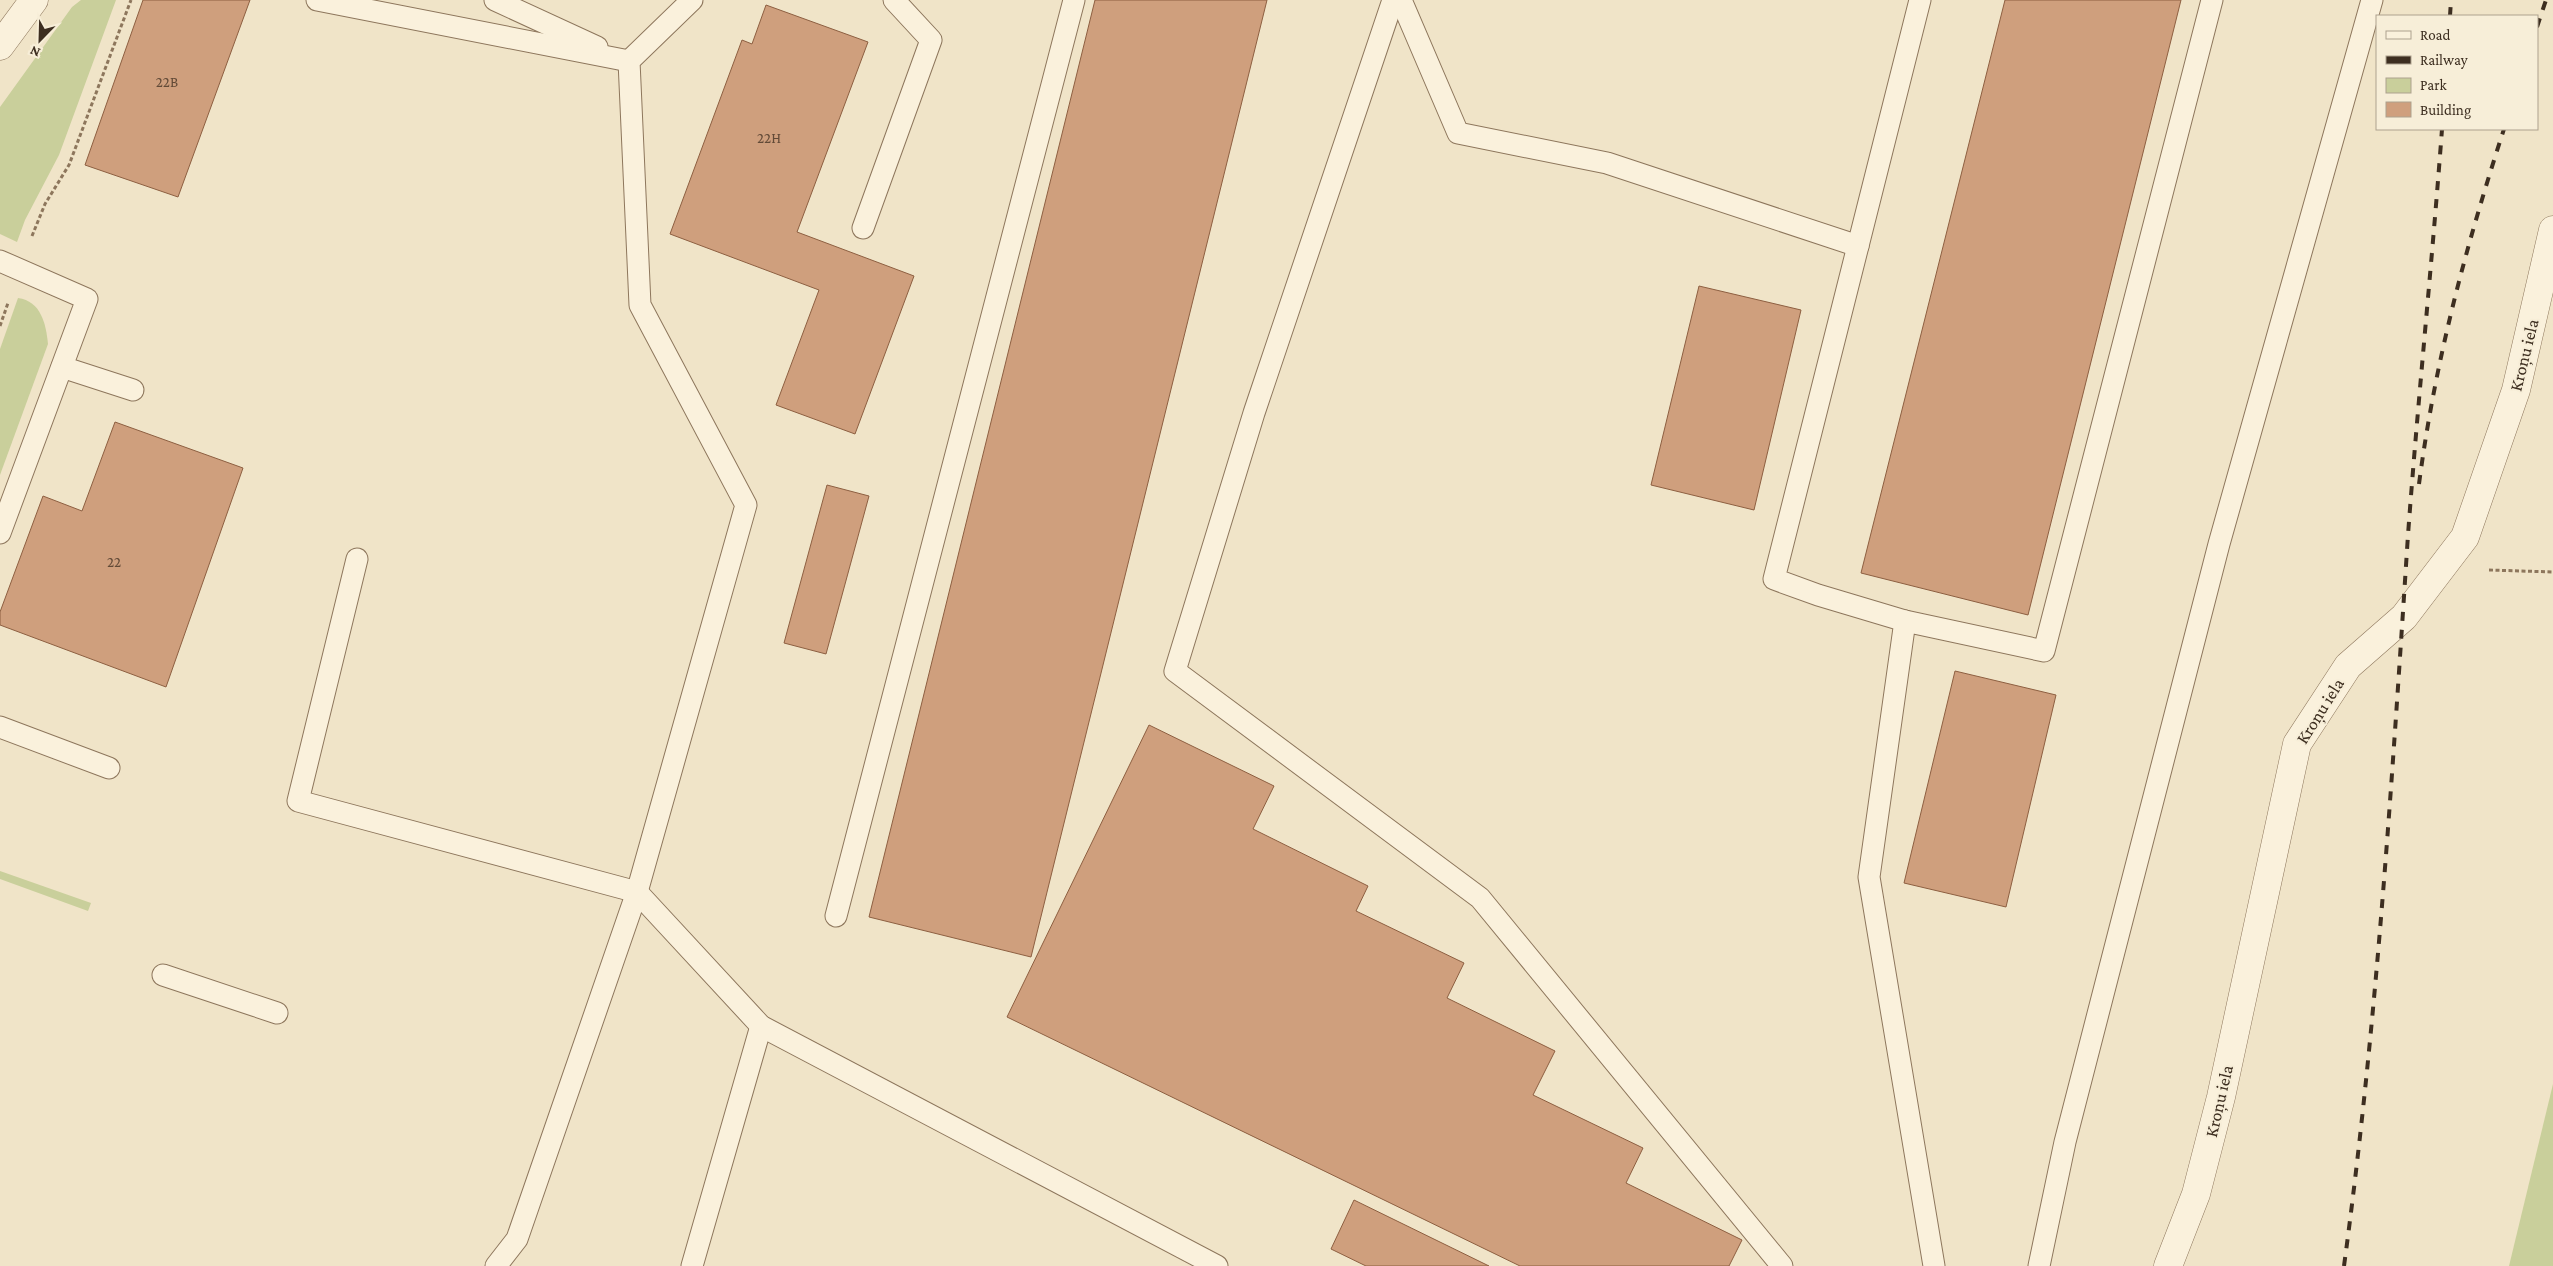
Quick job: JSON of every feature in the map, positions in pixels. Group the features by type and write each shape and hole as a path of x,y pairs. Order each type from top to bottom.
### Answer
{"street":[{"path":"0,46 34,0"},
{"name":"Kroņu iela","path":"2168,1266 2196,1194 2221,1097 2297,744 2348,666 2404,617 2465,537 2516,390 2553,230"}],"lane":[{"path":"317,0 630,61"},
{"path":"495,0 630,61"},
{"path":"496,1266 517,1239 637,892 746,505 640,304 630,61 692,0"},
{"path":"863,228 931,40 894,0"},
{"path":"836,916 1074,0"},
{"path":"1393,0 1254,413 1175,671 1480,898 1782,1266"},
{"path":"1401,0 1458,133 1607,163 1858,246"},
{"path":"1920,0 1774,579 1905,621 2044,651 2212,0"},
{"path":"2039,1266 2065,1142 2219,544 2372,0"},
{"path":"0,533 88,299 9,265"},
{"path":"62,367 133,390"},
{"path":"357,560 298,801 637,892 761,1026 1217,1266"},
{"path":"1905,621 1869,877 1934,1266"},
{"path":"0,727 109,768"},
{"path":"163,974 278,1013"},
{"path":"692,1266 761,1026"}],"path":[{"path":"0,326 9,265 69,165 130,0"},
{"path":"2436,576 2495,569 2553,572"}],"green space":[{"path":"81,0 116,0 59,155 25,220 17,242 0,234 0,107 72,7"},
{"path":"18,298 32,304 41,315 46,329 48,344 0,475 0,349"},
{"path":"0,871 91,903 88,911 0,879"},
{"path":"2553,1084 2553,1266 2509,1266"}],"building":[{"path":"143,0 250,0 178,197 85,165"},
{"path":"1095,0 1267,0 1031,957 869,917"},
{"path":"2005,0 2181,0 2028,615 1861,573"},
{"path":"766,5 868,42 797,232 914,276 855,434 776,405 819,290 670,234 742,40 752,44"},
{"path":"1699,286 1801,310 1754,510 1651,485"},
{"path":"115,422 243,468 166,687 0,625 0,612 43,496 82,511"},
{"path":"827,485 869,496 826,654 784,643"},
{"path":"1955,671 2056,695 2006,907 1904,883"},
{"path":"1149,725 1274,786 1253,829 1368,886 1356,911 1464,963 1447,998 1555,1051 1533,1095 1643,1148 1626,1183 1742,1240 1729,1266 1520,1266 1007,1017"},
{"path":"1354,1200 1489,1266 1366,1266 1331,1249"}],"railway":[{"path":"2450,15 2451,0"},
{"path":"2538,24 2546,0"},
{"path":"2344,1266 2356,1175 2375,992 2408,535 2442,130"},
{"path":"2419,484 2434,393 2453,304 2504,130"}]}
